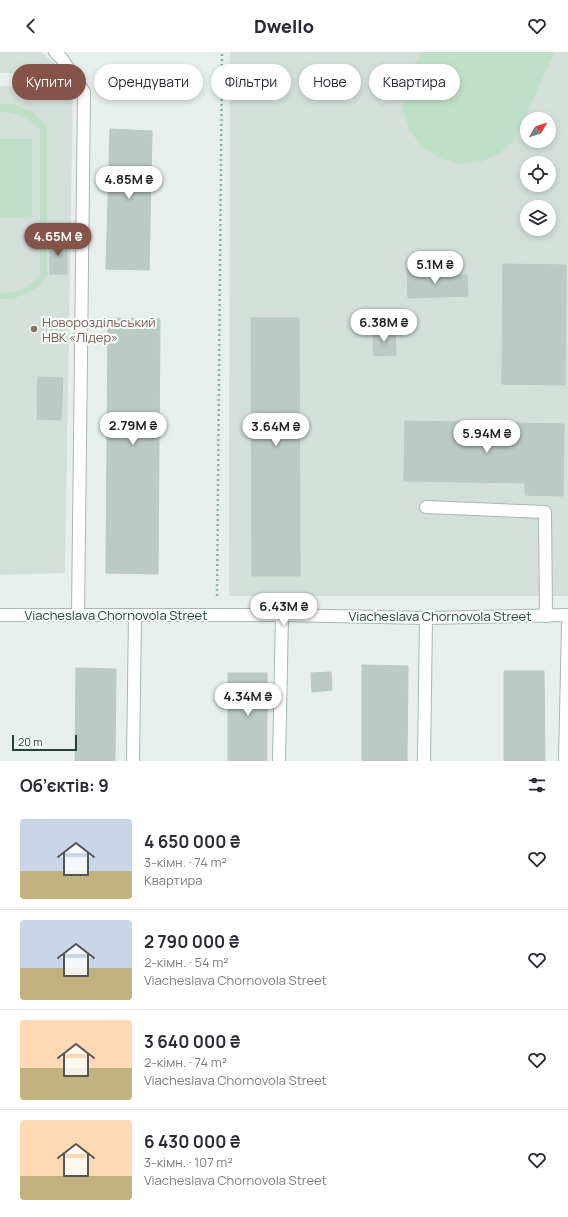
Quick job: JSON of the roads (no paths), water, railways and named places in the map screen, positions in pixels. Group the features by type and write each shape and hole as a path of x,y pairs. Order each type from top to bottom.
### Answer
{"street":[{"path":"55,52 62,59 84,92 78,615"},
{"path":"426,507 545,512 546,616"},
{"path":"279,761 282,614"},
{"name":"Viacheslava Chornovola Street","path":"0,615 282,614 426,618 568,616"},
{"path":"133,761 135,615"},
{"path":"424,761 426,618"},
{"path":"565,761 568,624"}],"place":[{"name":"Новороздільський НВК «Лідер»","path":"34,329"}]}
